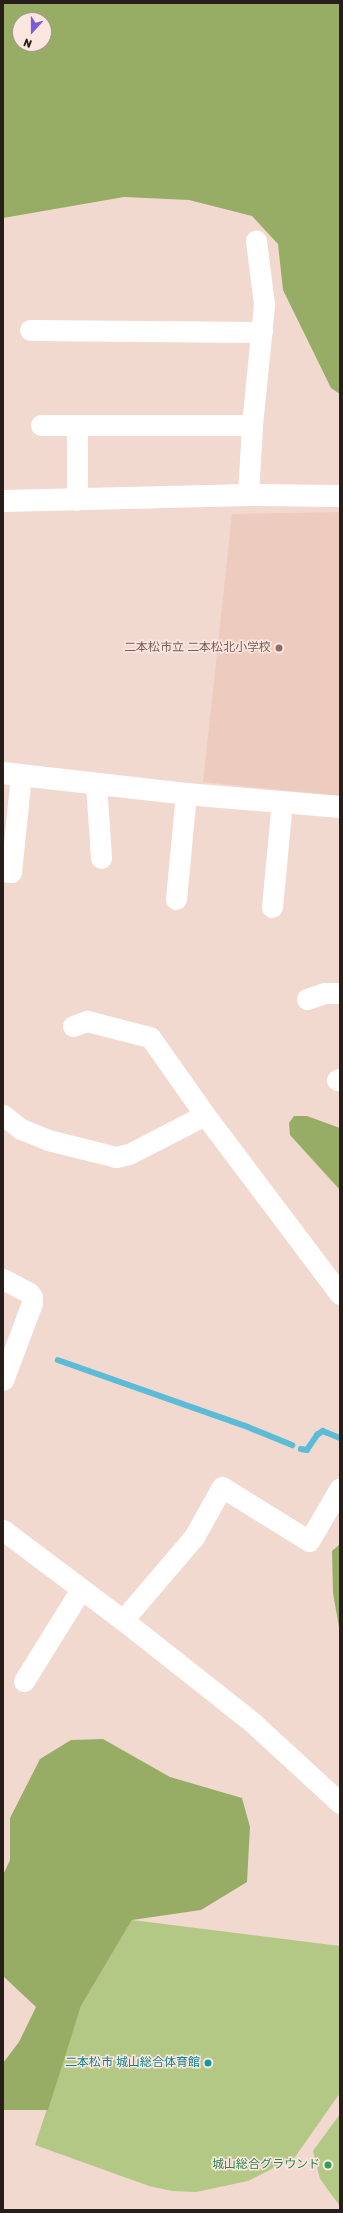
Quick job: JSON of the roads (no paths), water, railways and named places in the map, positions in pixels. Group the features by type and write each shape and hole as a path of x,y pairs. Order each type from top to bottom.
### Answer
{"street":[{"path":"248,495 252,425 264,304 256,241"},
{"path":"30,330 262,332"},
{"path":"41,425 252,425"},
{"path":"77,425 77,500"},
{"path":"3,502 248,495 340,496"},
{"path":"3,871 11,872 12,774 186,794 340,807"},
{"path":"96,784 101,858"},
{"path":"176,899 186,794"},
{"path":"272,907 282,802"},
{"path":"308,999 324,993 340,993"},
{"path":"73,1026 87,1021 150,1037 205,1115 340,1294"},
{"path":"3,1115 21,1129 48,1140 116,1157 130,1154 205,1115"},
{"path":"3,1279 29,1293 32,1297 32,1303 3,1380"},
{"path":"123,1620 194,1538 222,1487 309,1541 340,1488"},
{"path":"3,1530 123,1620 252,1722 340,1803"},
{"path":"24,1681 81,1589"}],"waterway":[{"path":"58,1360 248,1427 292,1445"},
{"path":"301,1449 307,1450 317,1435 323,1431 340,1438"}],"place":[{"name":"二本松市立 二本松北小学校","path":"279,648"},
{"name":"二本松市 城山総合体育館","path":"208,2063"},
{"name":"城山総合グラウンド","path":"328,2165"}]}
